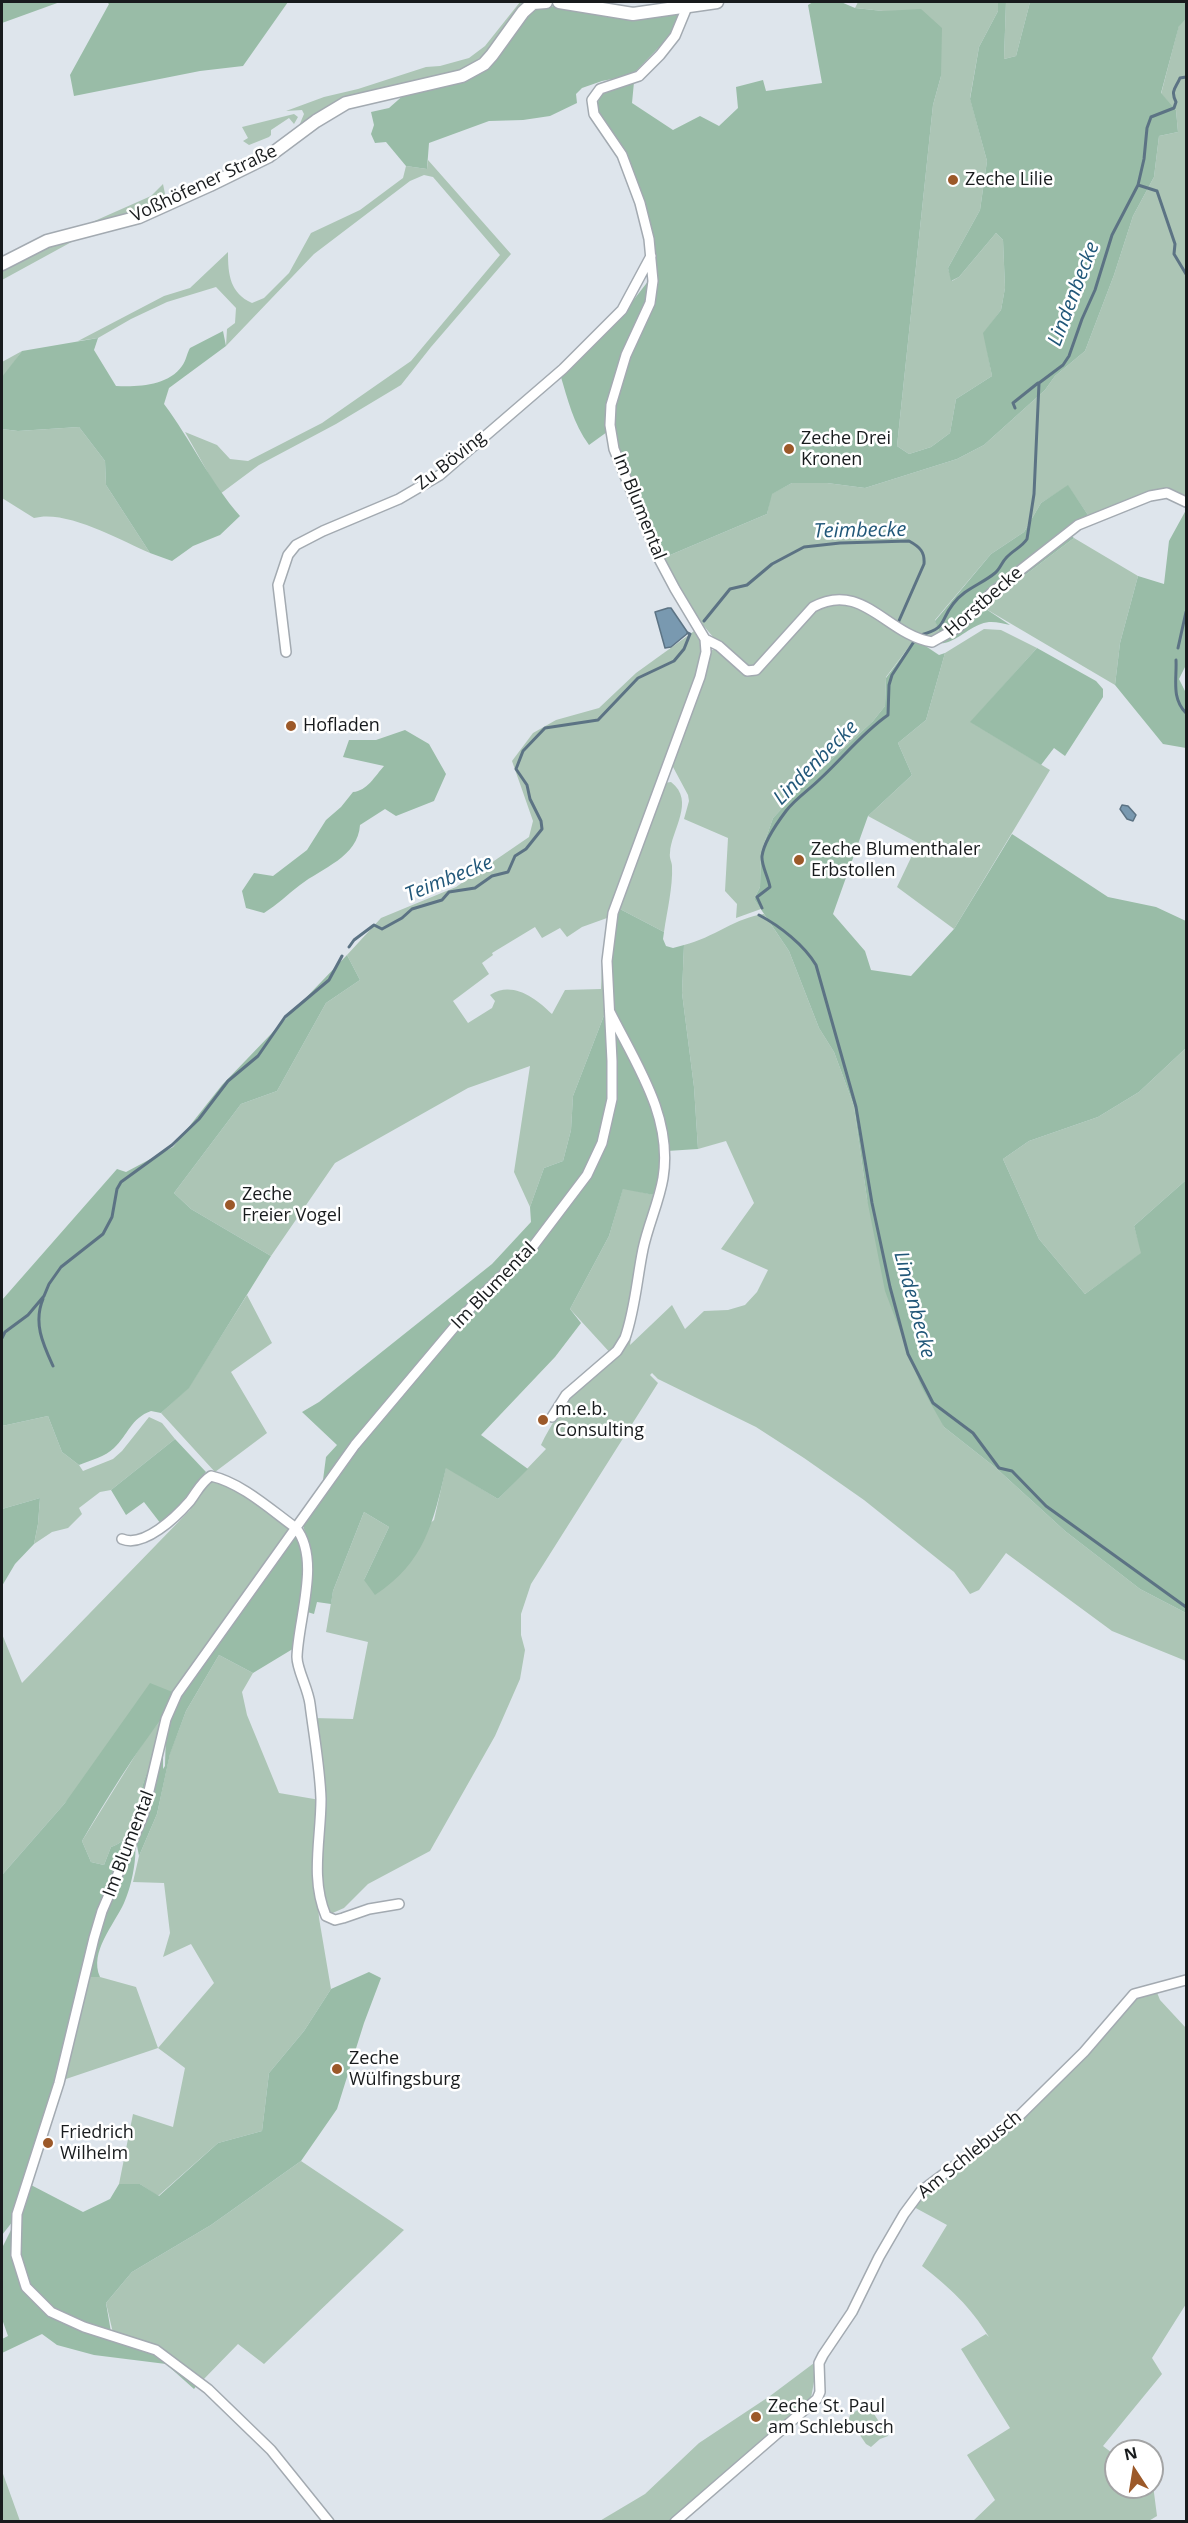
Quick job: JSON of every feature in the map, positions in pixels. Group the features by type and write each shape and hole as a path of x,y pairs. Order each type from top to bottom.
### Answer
{"street":[{"name":"Voßhöfener Straße","path":"2,264 47,241 139,217 210,185 269,156 326,114 346,103 462,76 484,64 523,12 537,2"},
{"path":"559,2 633,14 717,2"},
{"name":"Im Blumental","path":"329,2522 271,2450 231,2410 170,2359 150,2347 67,2321 51,2312 32,2295 22,2279 16,2255 16,2221 59,2083 102,1911 143,1816 165,1719 177,1694 329,1478 387,1404 478,1299 534,1245 587,1175 602,1143 610,1116 612,1061 607,961 613,913 700,677 706,652 705,639 658,557 619,464 610,425 615,387 650,303 653,281 650,239 632,179 614,141 594,114 592,100 600,89 639,76 675,36 687,7"},
{"name":"Zu Böving","path":"286,652 278,585 288,555 296,545 399,499 440,475 563,369 622,310 651,256"},
{"name":"Horstbecke","path":"705,639 719,646 747,671 756,670 813,608 823,602 839,599 858,602 911,635 932,642 959,627 990,594 1077,525 1150,496 1167,493 1186,502"},
{"name":"Im Blumental","path":"552,1417 566,1395 617,1352 625,1338 649,1220 663,1179 663,1139 660,1120 652,1095 610,1011"},
{"path":"122,1539 135,1542 144,1539 189,1502 204,1480 211,1476 221,1478 246,1492 296,1528 305,1542 308,1563 297,1659 309,1692 318,1763 321,1800 316,1861 319,1899 326,1916 335,1920 369,1909 399,1904"},
{"name":"Am Schlebusch","path":"675,2522 817,2400 820,2387 818,2375 823,2355 852,2312 879,2257 904,2214 921,2191 1013,2122 1084,2052 1134,1994 1186,1980"}],"green space":[{"path":"2,2 60,2 2,23"},
{"path":"107,2 288,2 243,66 200,71 74,96 70,75 109,4"},
{"path":"520,2 528,2 496,42 478,60 456,74 343,98 281,140 299,126 304,114 302,110 286,111 324,97 358,89 426,67 440,66 469,58 485,46"},
{"path":"813,2 841,2 855,8 883,11 921,9 942,28 941,76 933,105 897,446 909,454 931,447 950,433 956,399 992,376 983,333 1001,310 1005,288 1003,240 996,233 959,277 951,281 948,268 980,210 987,161 970,99 979,47 998,11 998,2 1006,2 1004,59 1016,56 1030,2 1186,2 1186,19 1179,26 1161,93 1176,110 1178,132 1159,136 1154,177 1133,216 1114,275 1085,351 1055,376 1045,390 984,445 957,459 865,488 827,483 792,483 772,494 767,514 663,558 616,442 614,430 607,432 589,445 575,420 560,374 625,311 656,271 645,210 637,181 625,153 600,117 598,101 602,93 634,82 632,103 673,130 700,116 719,126 738,108 736,87 763,80 766,91 822,83 808,5"},
{"path":"858,2 998,2 998,11 979,47 970,98 987,161 980,210 948,268 952,281 959,277 996,233 1003,240 1005,288 1001,310 984,333 992,376 956,399 950,433 931,447 909,454 897,446 933,105 941,76 883,11 855,8"},
{"path":"1006,2 1030,2 1016,56 1004,59"},
{"path":"543,7 681,13 672,34 632,75 582,88 576,94 577,103 550,116 489,121 429,143 427,169 406,166 386,142 375,143 371,134 374,125 371,112 389,108 406,93 462,81 531,12"},
{"path":"1186,19 1186,500 1168,491 1149,494 1130,503 1088,515 1068,486 1041,503 1024,532 991,554 935,620 941,636 936,639 914,635 868,605 865,608 915,639 886,677 885,706 873,721 799,790 773,818 761,852 760,887 754,899 761,909 736,918 737,904 725,891 728,838 684,819 689,801 688,795 673,767 708,654 712,650 720,650 747,674 756,674 813,610 829,603 856,604 858,600 840,598 825,600 812,607 790,627 759,666 749,668 723,647 698,619 678,588 663,558 767,514 771,494 792,483 827,483 865,488 957,459 984,445 1045,390 1055,376 1085,351 1114,275 1133,216 1154,177 1159,136 1178,132 1176,110 1161,94 1179,25"},
{"path":"294,114 298,117 294,124 289,118 271,130 269,137 249,145 243,141 248,138 242,127"},
{"path":"428,160 511,254 401,385 336,424 259,465 220,494 185,432 217,445 230,459 248,461 322,423 411,361 500,255 433,177 424,175 410,181 314,254 226,346 227,329 235,323 236,308 216,287 167,302 98,338 78,341 164,296 190,288 228,252 230,276 235,289 252,303 264,298 289,273 311,233 360,210 403,178 406,166 427,169"},
{"path":"163,184 166,199 148,208 90,223 151,196"},
{"path":"77,239 2,280 2,270 49,245"},
{"path":"223,331 226,346 169,388 164,404 219,489 240,516 220,535 193,546 172,561 150,553 106,485 105,461 79,427 18,431 2,429 2,377 22,351 98,338 94,350 116,386 134,386 152,384 169,378 185,362 190,348"},
{"path":"22,351 5,375 2,377 2,362"},
{"path":"79,427 105,461 106,485 150,553 77,522 47,516 34,518 2,498 2,429 18,431"},
{"path":"1068,485 1088,515 1076,522 1068,533 1074,538 1004,591 986,609 1010,625 996,622 985,623 975,626 954,640 937,643 941,636 935,621 991,554 1024,532 1041,503"},
{"path":"1186,510 1186,665 1179,679 1186,693 1186,748 1163,744 1115,685 1120,643 1138,576 1164,584 1169,541"},
{"path":"1074,538 1138,576 1120,643 1115,685 986,609 1004,591"},
{"path":"697,629 703,652 699,671 607,918 582,927 567,937 560,928 542,938 535,927 492,953 493,955 482,963 489,974 453,1001 468,1023 492,1008 495,1001 490,995 507,989 531,997 552,1014 565,990 601,989 602,962 608,1005 573,1096 571,1130 563,1161 544,1168 530,1207 514,1172 530,1066 468,1088 335,1163 271,1256 191,1209 174,1193 241,1104 277,1091 326,1003 360,980 347,955 381,918 456,887 529,837 533,821 512,761 533,733 556,720 599,708 636,673"},
{"path":"984,629 1001,630 1037,648 971,722 1050,770 954,929 897,887 918,843 868,816 912,775 898,743 926,720 945,653"},
{"path":"915,639 939,655 945,653 926,720 898,743 912,775 868,816 833,914 865,951 871,970 911,976 954,929 1012,834 1108,897 1156,907 1186,921 1186,1048 1139,1092 1098,1117 1029,1141 1003,1159 1039,1239 1085,1294 1141,1253 1134,1226 1186,1180 1186,1613 1140,1589 1065,1531 996,1468 944,1427 921,1386 885,1291 867,1199 854,1106 834,1052 819,1028 789,951 754,899 760,887 761,852 773,818 799,790 873,721 885,706 886,678"},
{"path":"1037,648 1096,681 1103,689 1103,697 1065,756 1054,748 1041,765 970,722"},
{"path":"405,730 429,744 446,774 434,801 396,816 385,809 360,825 353,845 338,861 300,885 264,913 246,908 242,891 254,873 273,876 307,850 326,820 353,792 367,786 384,766 343,757 349,740 376,740"},
{"path":"671,782 682,798 682,807 671,844 672,882 664,932 618,908 664,783"},
{"path":"618,908 664,932 663,939 666,946 673,948 684,945 682,993 694,1087 698,1149 667,1151 659,1196 623,1189 609,1236 570,1309 581,1323 555,1357 481,1435 528,1469 498,1499 446,1468 431,1524 416,1555 392,1582 375,1595 364,1580 389,1527 364,1512 333,1591 331,1604 317,1602 314,1614 304,1611 309,1548 303,1525 328,1481 323,1480 326,1457 337,1445 302,1412 319,1402 492,1264 531,1222 530,1207 544,1168 563,1161 571,1130 573,1096 608,1005 614,996 611,960"},
{"path":"764,914 789,951 819,1028 834,1052 854,1106 867,1199 944,1427 996,1468 1065,1531 1140,1589 1186,1613 1186,1661 1112,1631 1006,1553 979,1590 970,1594 954,1572 864,1500 804,1458 756,1427 658,1379 652,1373 650,1375 658,1383 531,1584 521,1614 521,1635 525,1650 520,1679 495,1736 430,1851 368,1884 344,1908 328,1915 321,1892 323,1799 313,1718 353,1719 368,1642 326,1632 333,1591 364,1512 389,1527 364,1580 434,1520 446,1467 498,1499 546,1449 541,1445 556,1418 581,1387 613,1356 570,1309 609,1236 623,1188 659,1196 644,1251 630,1345 672,1305 685,1329 704,1311 728,1310 745,1305 757,1292 768,1270 721,1249 754,1203 726,1141 698,1149 694,1087 682,993 684,945 705,938 744,919"},
{"path":"347,955 360,980 326,1003 277,1091 241,1104 174,1193 191,1209 271,1256 189,1388 161,1413 151,1411 144,1414 110,1451 79,1465 62,1452 48,1416 2,1426 2,1300 117,1169 126,1172 173,1147 222,1085"},
{"path":"1186,1048 1186,1180 1134,1226 1142,1253 1085,1294 1039,1239 1003,1159 1029,1141 1098,1117 1139,1092"},
{"path":"247,1295 272,1343 231,1372 267,1433 215,1472 161,1413 189,1387"},
{"path":"48,1416 62,1452 83,1471 113,1459 149,1417 162,1423 175,1439 111,1490 100,1492 79,1508 82,1514 68,1528 52,1532 34,1544 40,1498 2,1509 2,1426"},
{"path":"175,1439 206,1472 172,1515 161,1524 144,1502 126,1515 111,1490"},
{"path":"216,1480 242,1493 288,1526 289,1531 208,1642 175,1693 65,1803 2,1875 2,1634 22,1683 190,1510 203,1487"},
{"path":"40,1498 34,1544 15,1564 2,1586 2,1509"},
{"path":"294,1535 299,1538 306,1563 296,1647 253,1673 219,1655 186,1711 170,1754 157,1814 139,1856 136,1840 163,1745 163,1769 165,1766 166,1731 177,1700"},
{"path":"219,1655 253,1673 242,1692 247,1715 279,1793 320,1800 315,1861 319,1918 331,1989 304,2031 269,2073 262,2131 218,2143 158,2196 140,2184 119,2184 133,2114 173,2127 185,2068 158,2048 214,1983 191,1944 163,1957 170,1933 164,1883 133,1882 139,1856 157,1814 170,1753 186,1711"},
{"path":"150,1683 175,1693 164,1715 141,1747 82,1841 91,1862 104,1865 111,1847 123,1841 131,1831 143,1784 153,1766 148,1793 114,1877 70,2035 13,2221 2,2235 2,1875 65,1803"},
{"path":"165,1715 153,1766 143,1785 131,1832 123,1841 111,1847 104,1865 91,1862 82,1841 146,1738"},
{"path":"135,1844 134,1866 129,1890 100,1948 97,1968 100,1977 87,1977 101,1926"},
{"path":"369,1972 381,1978 337,2109 301,2161 211,2225 132,2272 106,2303 111,2332 69,2317 39,2297 29,2283 22,2266 18,2245 20,2216 31,2185 83,2212 110,2199 119,2184 140,2184 159,2196 218,2143 262,2131 269,2073 304,2031 331,1989"},
{"path":"87,1977 100,1977 136,1987 158,2048 63,2080"},
{"path":"1156,1990 1160,2000 1186,2028 1186,2304 1152,2358 1162,2374 1109,2439 1104,2439 1104,2499 1155,2499 1157,2516 1147,2522 973,2521 995,2500 967,2455 1010,2428 961,2349 986,2334 989,2337 959,2298 922,2266 947,2225 912,2206 998,2136 1133,1999"},
{"path":"301,2161 404,2230 264,2364 238,2344 202,2381 113,2333 106,2303 132,2272 211,2225"},
{"path":"12,2228 15,2257 37,2303 152,2351 198,2384 194,2389 166,2364 94,2355 57,2345 42,2334 2,2353 2,2339 8,2336 2,2319 2,2248"},
{"path":"818,2360 811,2398 671,2521 598,2522 645,2494 699,2443 770,2396"},
{"path":"865,2405 869,2406 888,2436 880,2439 871,2447 866,2444 849,2419 850,2415"},
{"path":"2,2471 20,2521 2,2521"}],"water":[{"path":"671,608 688,633 671,647 665,648 655,612"},
{"path":"1122,805 1128,806 1136,815 1133,821 1127,819 1120,809"}],"waterway":[{"name":"Lindenbecke","path":"921,635 939,626 957,599 995,573 1006,558 1027,539 1034,494 1039,383 1063,365 1069,356 1095,290 1112,235 1138,185 1144,159 1147,128 1151,117 1174,108 1176,102 1174,89 1180,78 1186,77"},
{"path":"1138,185 1157,191 1175,244 1174,254 1186,274"},
{"path":"1015,408 1013,403 1038,383"},
{"name":"Teimbecke","path":"704,621 730,589 747,585 772,564 804,547 840,543 909,541 921,550 924,564 898,623 901,625"},
{"path":"1178,648 1186,612"},
{"name":"Teimbecke","path":"349,947 354,940 374,925 382,929 402,918 412,909 442,900 449,892 475,888 492,876 508,872 515,856 526,849 542,829 527,785 516,769 523,751 545,728 598,720 638,678 674,661 684,649 690,634 688,633"},
{"name":"Lindenbecke","path":"762,908 757,897 770,887 762,856 771,832 794,802 888,715 889,685 892,675 915,640"},
{"path":"1176,660 1178,701 1186,713"},
{"name":"Lindenbecke","path":"759,915 791,937 816,965 856,1107 872,1203 890,1287 908,1354 933,1403 973,1433 999,1468 1012,1471 1046,1506 1186,1607"},
{"name":"Teimbecke","path":"2,1338 5,1332 28,1315 44,1296 61,1267 103,1234 112,1217 117,1189 121,1182 172,1145 199,1119 228,1081 258,1056 285,1017 329,980 342,956"},
{"path":"43,1299 39,1325 53,1366"}],"place":[{"name":"Zeche Lilie","path":"953,180"},
{"name":"Zeche Drei Kronen","path":"789,449"},
{"name":"Hofladen","path":"291,726"},
{"name":"Zeche Blumenthaler Erbstollen","path":"799,860"},
{"name":"Zeche Freier Vogel","path":"230,1205"},
{"name":"m.e.b. Consulting","path":"543,1420"},
{"name":"Zeche Wülfingsburg","path":"337,2069"},
{"name":"Friedrich Wilhelm","path":"48,2143"},
{"name":"Zeche St. Paul am Schlebusch","path":"756,2417"}]}
